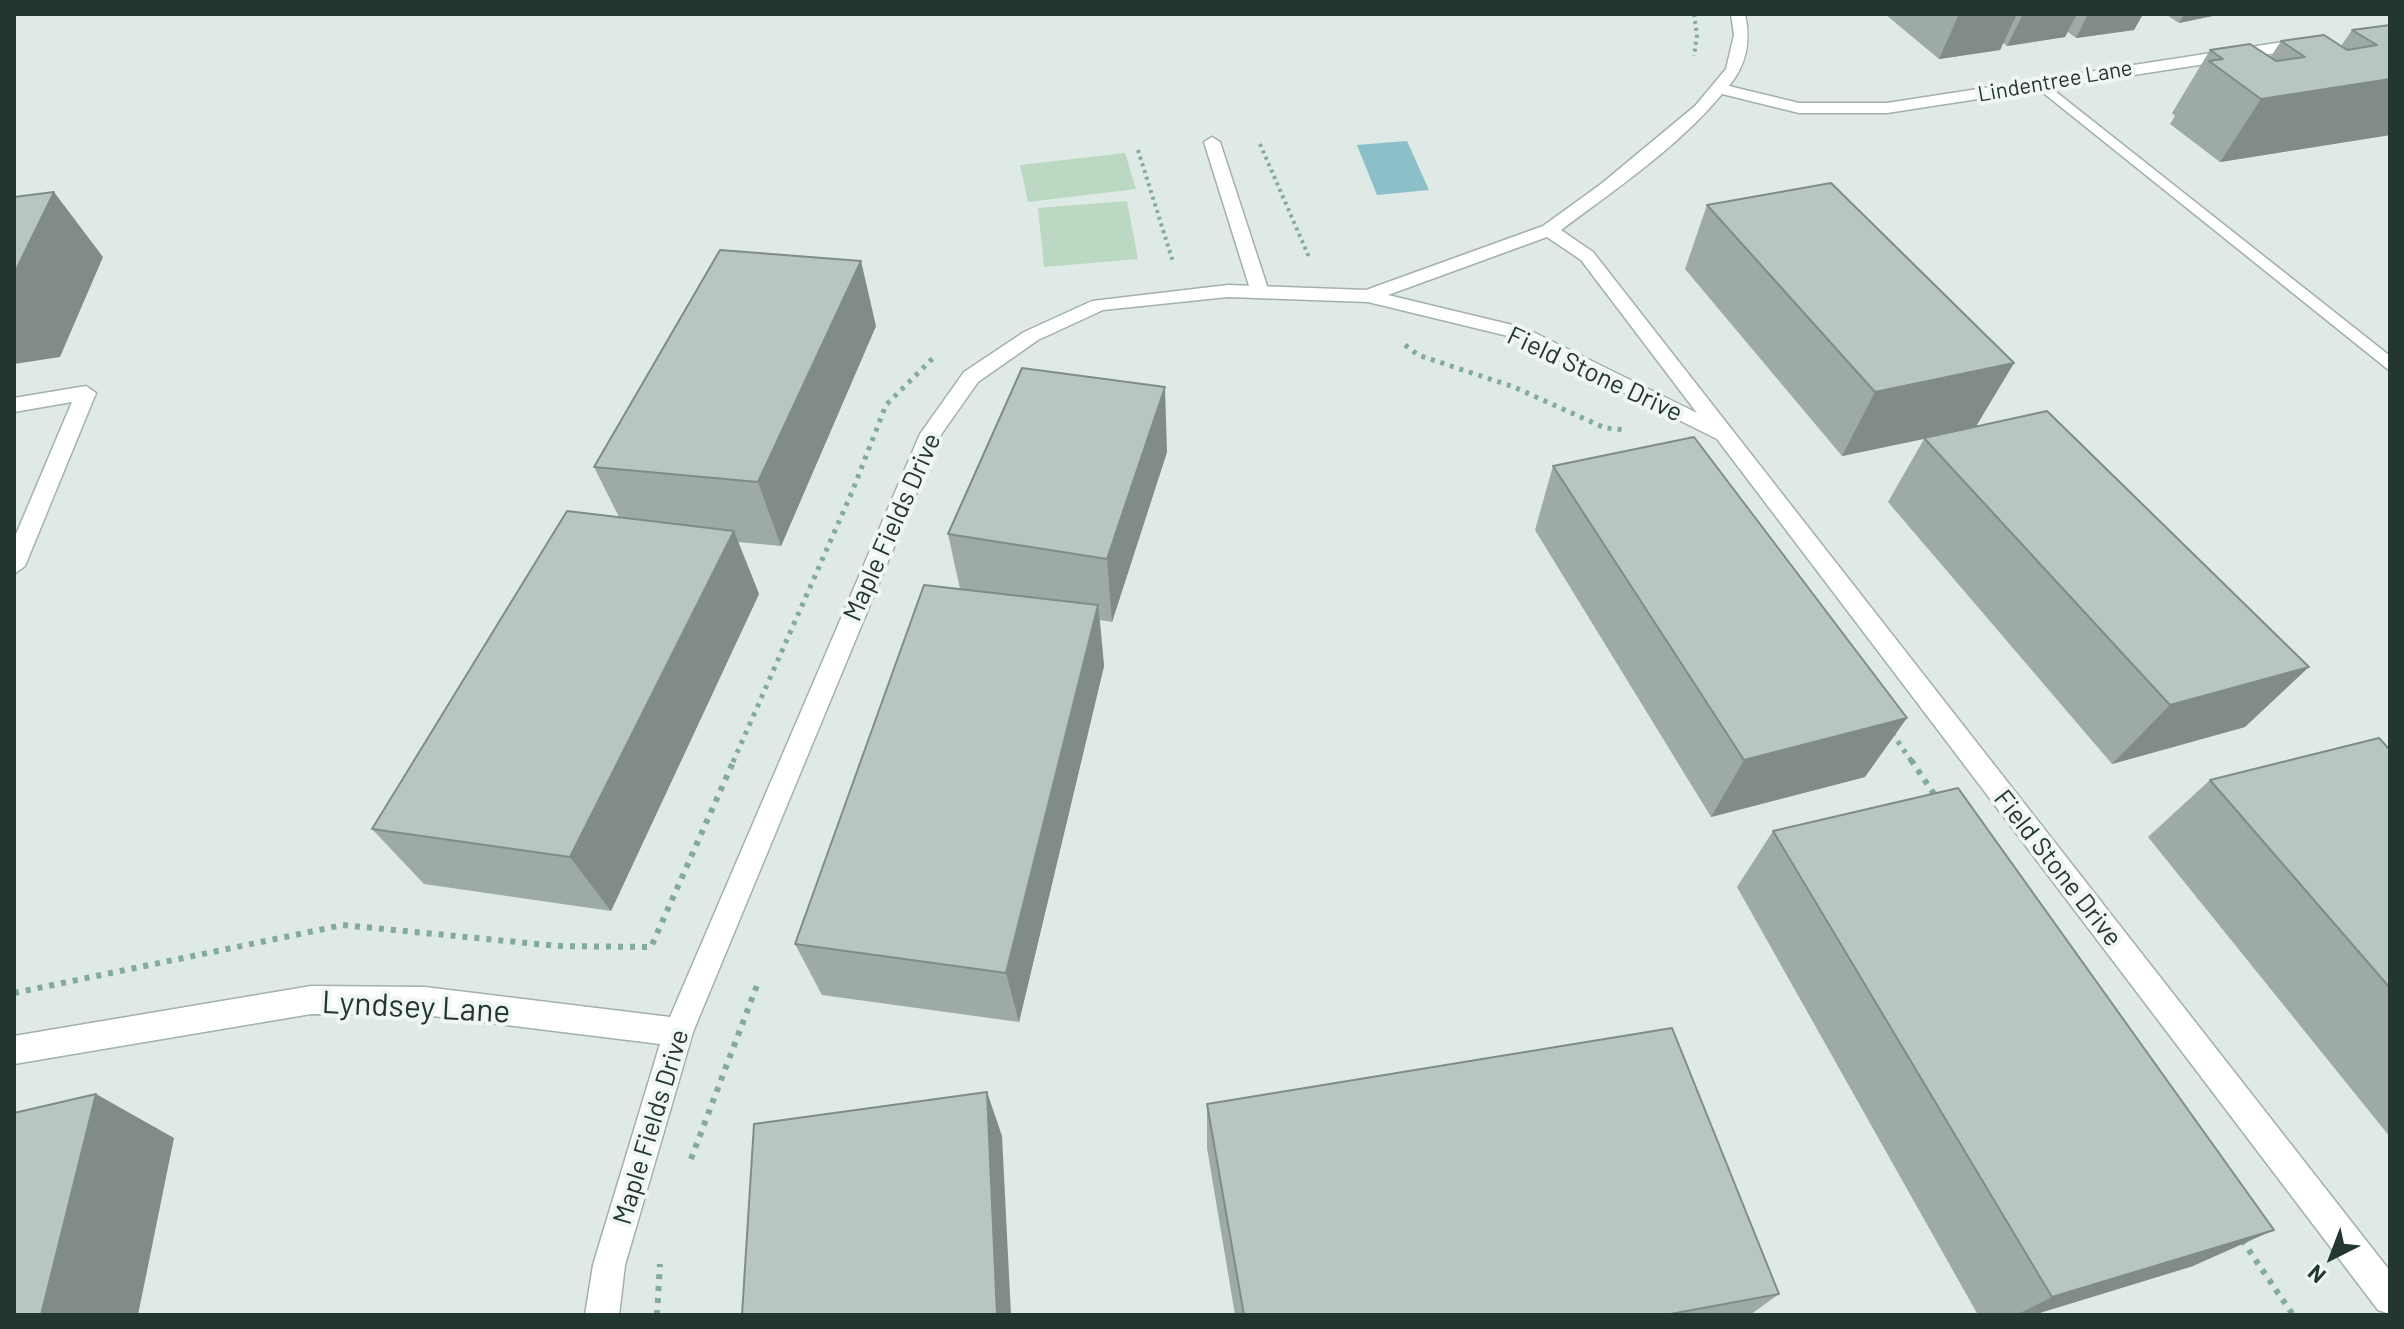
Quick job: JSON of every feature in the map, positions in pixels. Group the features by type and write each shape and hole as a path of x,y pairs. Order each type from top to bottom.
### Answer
{"street":[{"name":"Maple Fields Drive","path":"602,1315 609,1265 678,1032 930,434 971,377 1031,336 1099,305 1228,291 1368,296 1549,230 1619,179 1701,109 1734,70 1742,35 1738,14"},
{"name":"Lindentree Lane","path":"1719,88 1799,108 1887,108 2277,45 2320,42"},
{"name":"Field Stone Drive","path":"1549,230 1587,256 2390,1298"},
{"name":"Field Stone Drive","path":"1368,296 1518,332 1725,437"},
{"path":"14,405 86,393 14,566"},
{"name":"Lyndsey Lane","path":"14,1050 311,1000 425,1001 678,1032"}],"lane":[{"path":"2041,84 2390,365"},
{"path":"1212,142 1260,292"}],"path":[{"path":"1693,64 1697,35 1694,14"},
{"path":"1260,144 1309,259"},
{"path":"1138,150 1174,265 1160,267"},
{"path":"1394,337 1418,355 1514,387 1605,428 1635,431"},
{"path":"14,993 343,925 558,946 651,947 852,492 886,405 918,370 942,352"},
{"path":"1889,730 1943,808"},
{"path":"689,1165 759,980"},
{"path":"2239,1237 2293,1315"},
{"path":"657,1315 661,1252"}],"green space":[{"path":"1125,153 1136,189 1028,202 1020,165"},
{"path":"1127,201 1138,259 1044,267 1038,208"}],"water":[{"path":"1407,141 1429,190 1377,195 1357,145"}],"building":[{"path":"2390,25 2390,79 2261,99 2209,61 2223,59 2210,50 2250,44 2276,61 2305,57 2281,41 2324,35 2347,50 2377,45 2352,30"},
{"path":"1831,183 2014,363 1875,392 1707,205"},
{"path":"54,192 14,274 14,197"},
{"path":"720,250 861,261 758,482 594,467"},
{"path":"1022,368 1165,387 1107,559 948,534"},
{"path":"2047,411 2309,667 2170,705 1924,438"},
{"path":"1694,437 1907,718 1744,760 1553,466"},
{"path":"567,511 734,531 570,857 372,829"},
{"path":"924,585 1098,605 1006,973 795,944"},
{"path":"2379,738 2390,750 2390,988 2210,780"},
{"path":"1958,788 2274,1230 2052,1297 1773,831"},
{"path":"1672,1028 1779,1294 1665,1315 1244,1315 1207,1104"},
{"path":"987,1092 997,1315 742,1315 754,1124"},
{"path":"96,1094 41,1315 14,1315 14,1113"}]}
